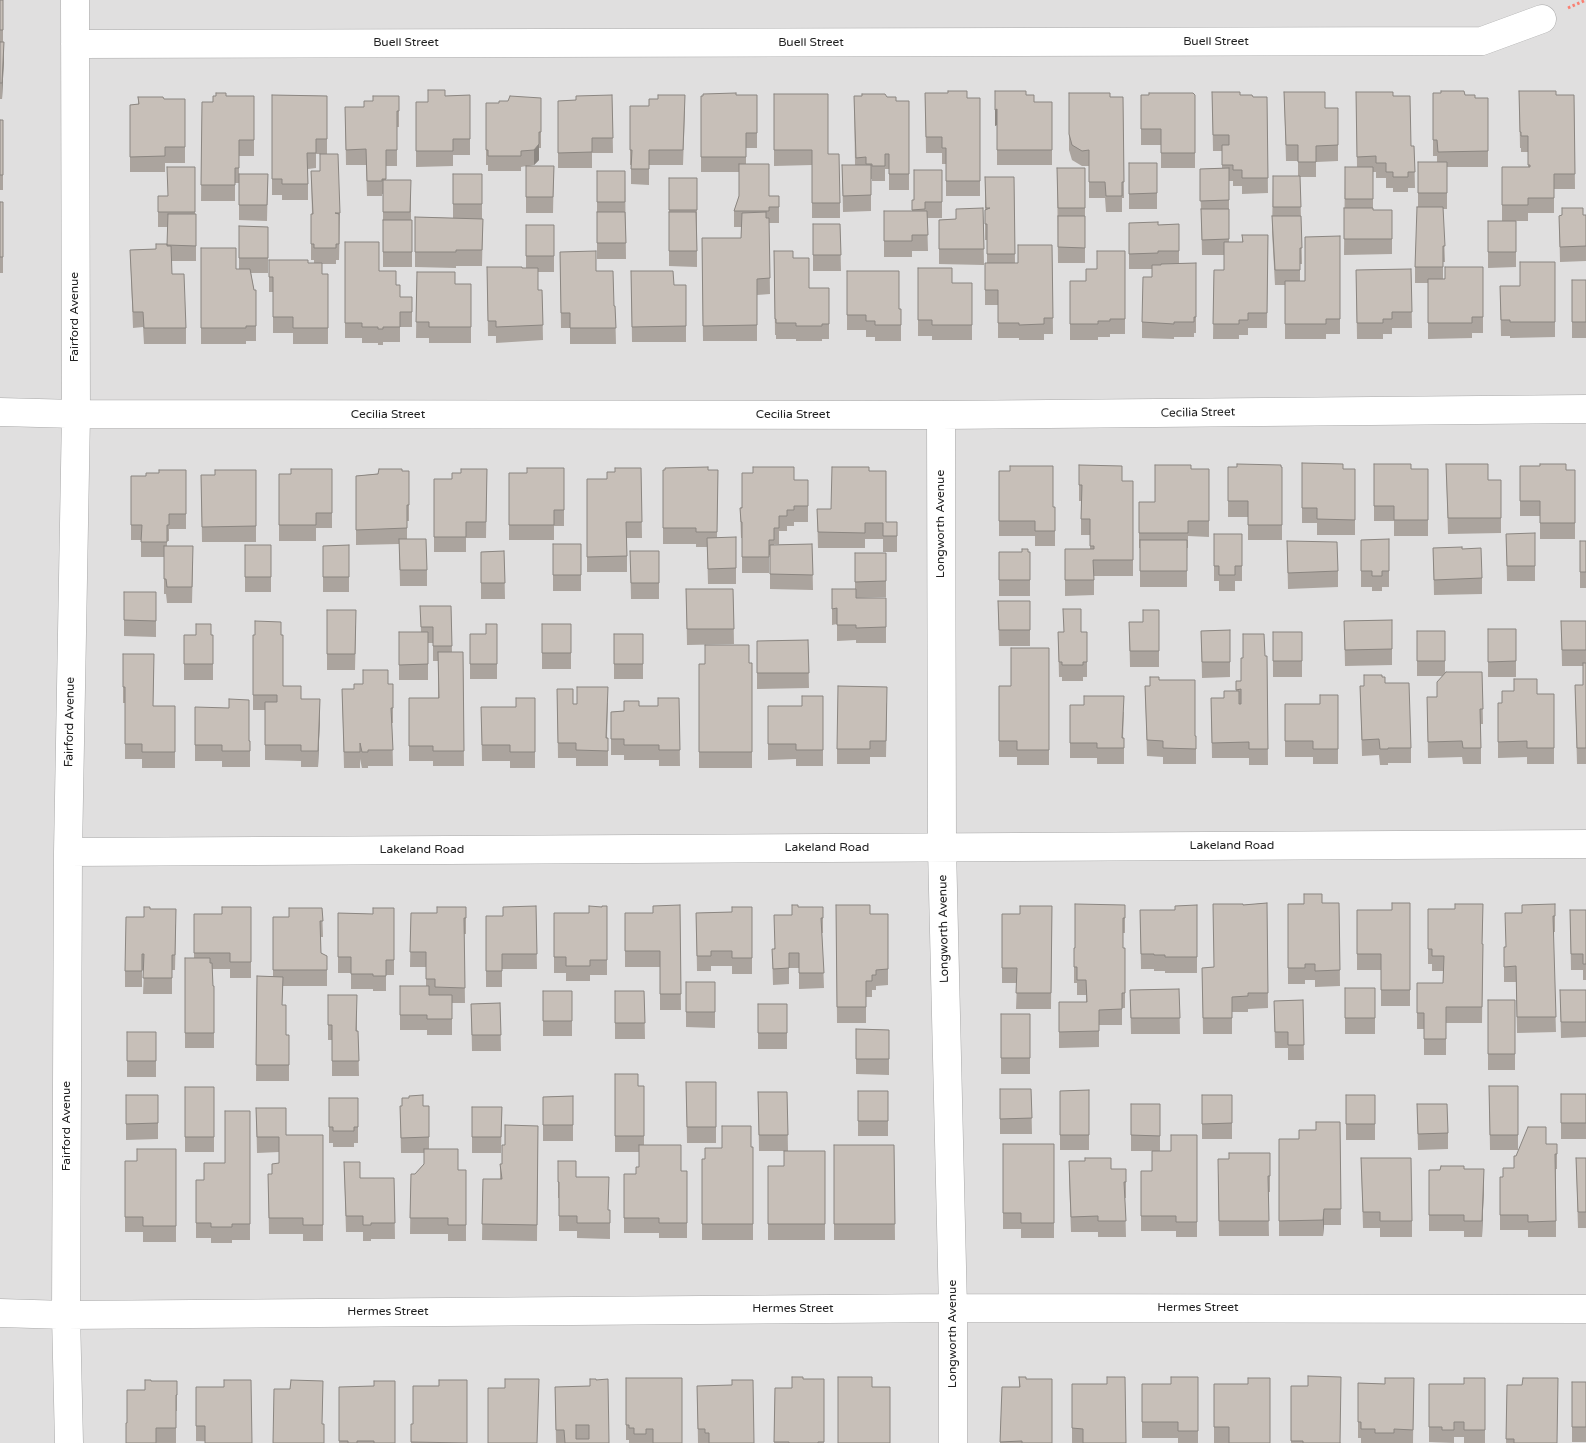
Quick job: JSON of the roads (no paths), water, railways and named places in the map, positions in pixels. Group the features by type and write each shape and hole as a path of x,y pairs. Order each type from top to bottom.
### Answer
{"street":[{"name":"Fairford Avenue","path":"69,1443 66,1315 68,852 76,414 75,0"},
{"name":"Buell Street","path":"75,44 1482,41 1542,19"},
{"name":"Cecilia Street","path":"0,412 76,414 941,415 1586,409"},
{"name":"Longworth Avenue","path":"941,415 942,848 953,1308 953,1443"},
{"name":"Lakeland Road","path":"68,852 1586,844"},
{"name":"Hermes Street","path":"0,1313 66,1315 953,1308 1586,1309"}]}
